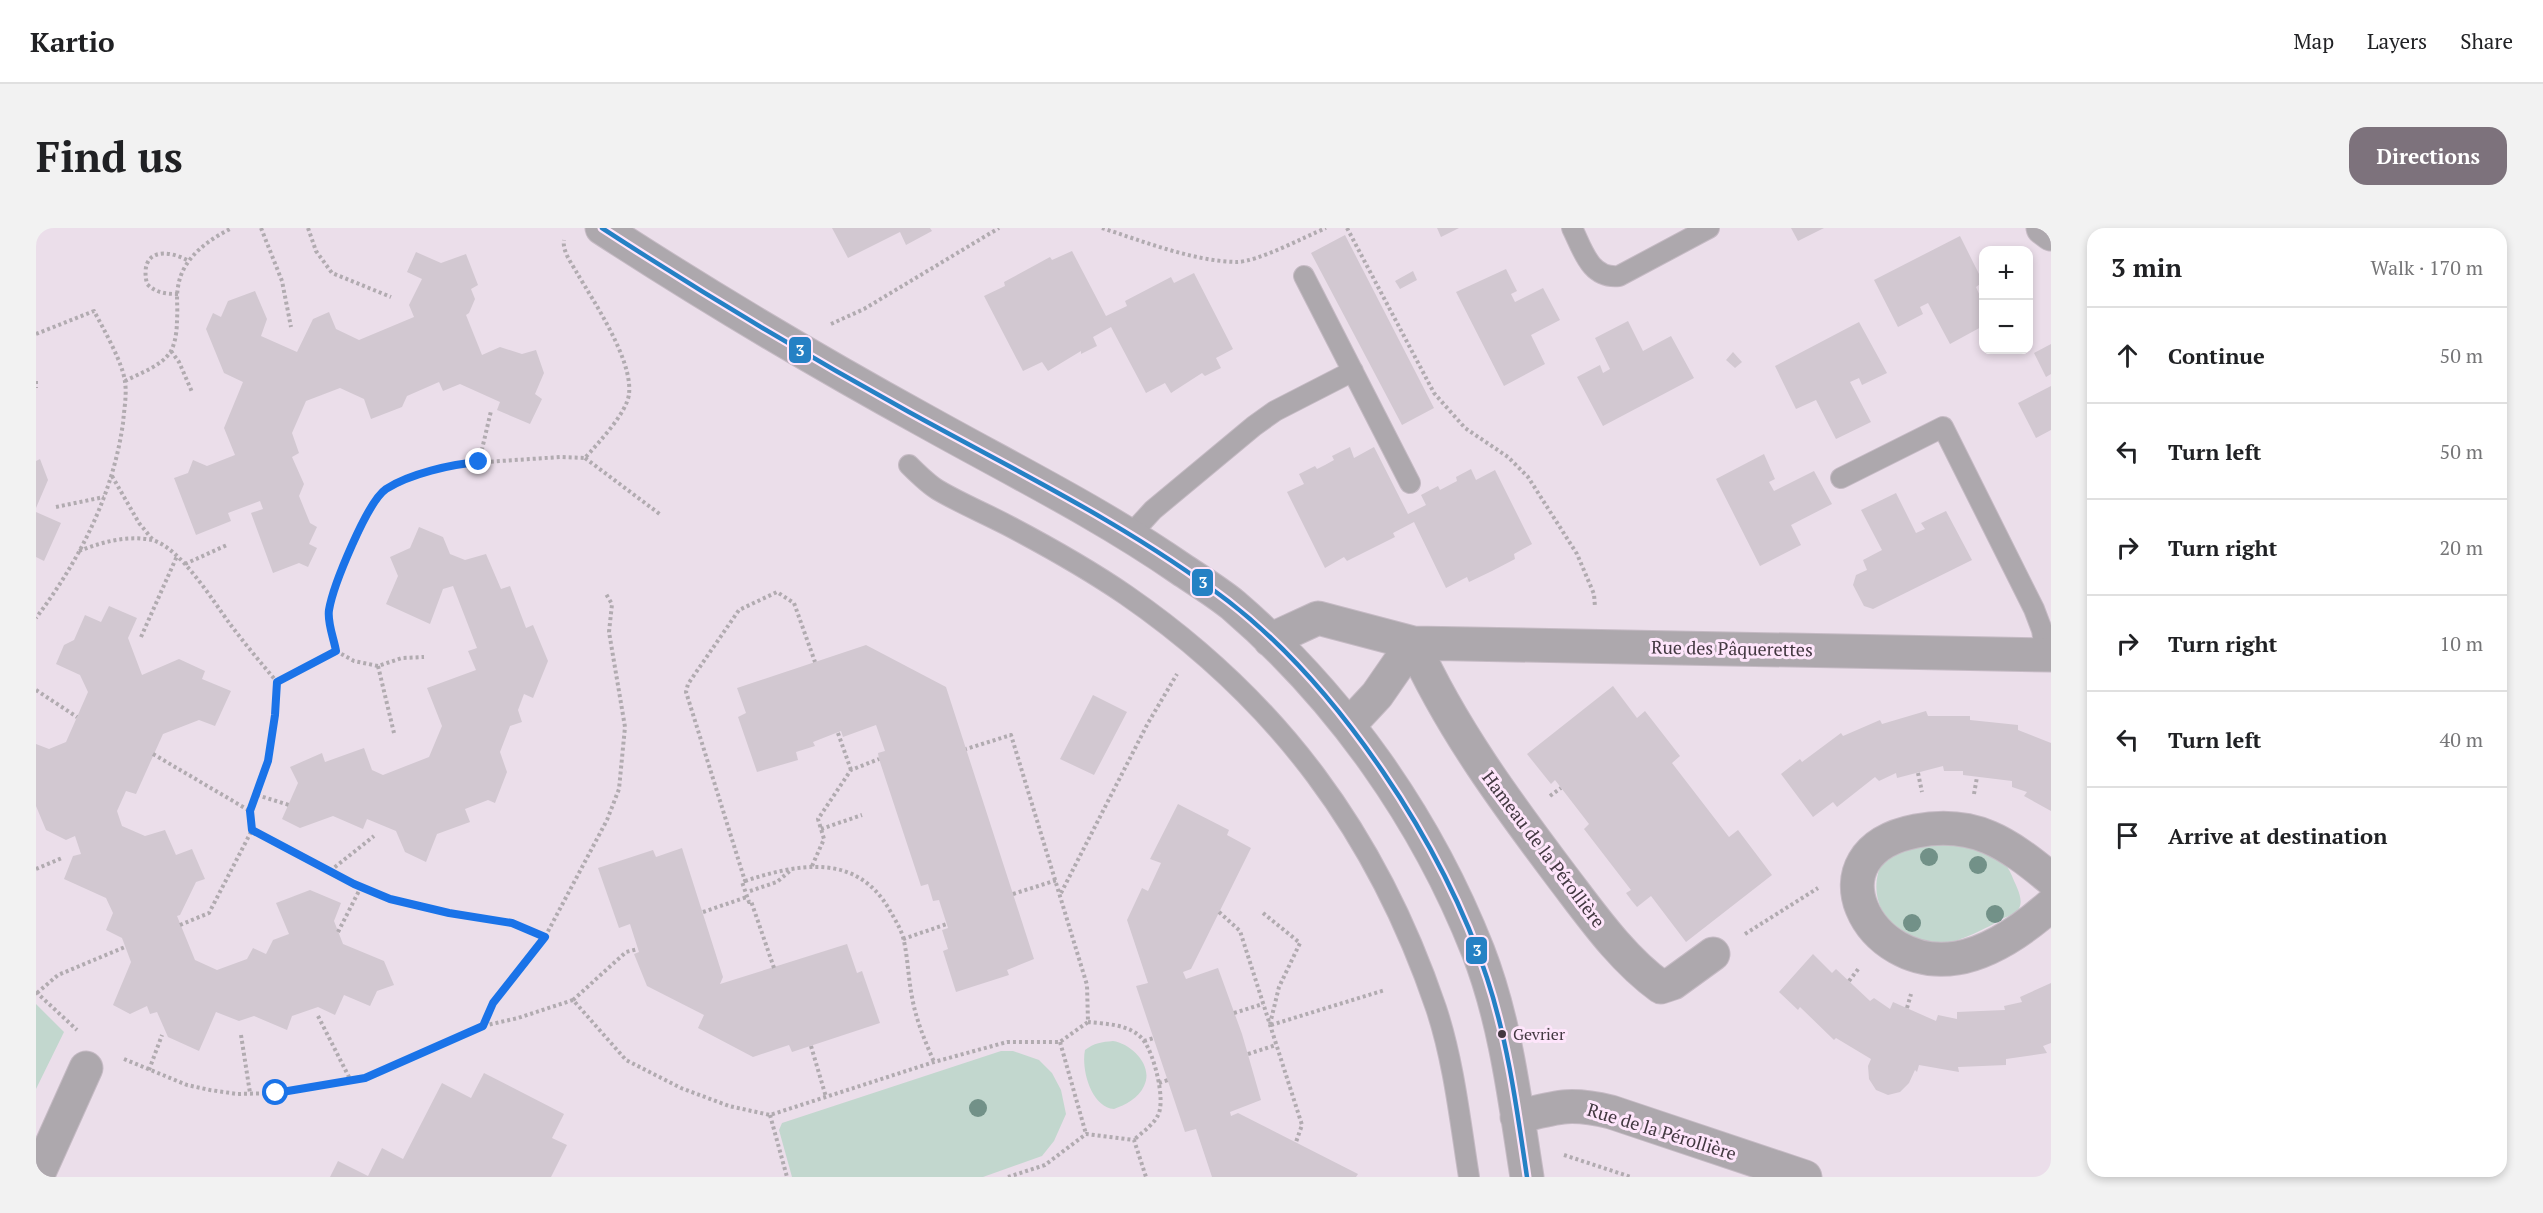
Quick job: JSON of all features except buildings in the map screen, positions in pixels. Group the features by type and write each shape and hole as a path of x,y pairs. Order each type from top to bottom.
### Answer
{"street":[{"path":"602,228 810,358 1031,477 1131,534 1231,604 1311,680 1349,725 1389,781 1428,847 1463,916 1479,954 1503,1033 1527,1177"},
{"path":"2043,228 2051,234"},
{"name":"Rue des Pâquerettes","path":"1270,640 1318,618 1413,643 2048,655"},
{"path":"1349,725 1377,695 1413,643"},
{"name":"Hameau de la Pérollière","path":"1413,643 1436,689 1490,776 1581,902 1645,976 1661,987 1673,983 1713,954"},
{"path":"2051,879 1995,838 1975,831 1953,828 1909,832 1879,844 1860,864 1858,878 1858,898 1867,919 1881,938 1898,949 1934,959 1954,958 1994,946 2051,905"},
{"path":"37,1177 86,1068"},
{"name":"Rue de la Pérollière","path":"1519,1128 1562,1105 1584,1106 1611,1112 1805,1177"}],"lane":[{"path":"1572,228 1593,268 1602,274 1611,276 1619,276 1709,228"},
{"path":"1304,276 1410,483"},
{"path":"1131,534 1153,510 1254,426 1275,411 1353,371"},
{"path":"1841,478 1943,427 2034,609 2048,655"},
{"path":"909,465 937,489 1034,540 1125,595 1193,645 1277,727 1314,771 1342,811 1390,897 1408,935 1439,1020 1448,1053 1469,1177"}],"path":[{"path":"125,381 156,365 171,351 177,329 178,294 183,269 207,243 232,228"},
{"path":"261,228 282,281 291,327"},
{"path":"308,228 316,251 332,273 391,297"},
{"path":"826,329 833,321 864,309 999,228"},
{"path":"1102,228 1184,254 1236,262 1262,255 1326,228"},
{"path":"1347,228 1434,393 1465,428 1508,457 1528,477 1577,554 1594,594"},
{"path":"565,237 563,246 616,343 628,380 629,396 616,421 585,458"},
{"path":"178,294 165,294 152,290 147,284 146,266 152,258 163,251 175,253 189,261"},
{"path":"36,334 93,311 106,333 125,381 124,411 112,476 80,551 36,618"},
{"path":"171,351 179,362 192,392"},
{"path":"36,381 36,388"},
{"path":"479,462 490,411"},
{"path":"336,651 329,612 340,575 369,512 385,490 418,475 455,464 561,457 585,458 662,515"},
{"path":"112,476 139,523 154,541 185,564 277,682 268,761 250,811 252,830 209,913 180,925"},
{"path":"56,507 104,497"},
{"path":"80,551 102,542 154,541"},
{"path":"185,564 227,545"},
{"path":"141,638 177,556"},
{"path":"774,968 752,901 749,902 742,882 745,880 687,702 688,684 739,610 777,592 794,603 815,662"},
{"path":"483,1026 493,1003 545,937 607,820 619,789 625,727 609,632 612,604 606,594"},
{"path":"36,604 43,609"},
{"path":"1061,893 1148,723 1193,645"},
{"path":"336,651 354,661 378,666 402,658 424,657"},
{"path":"277,682 336,651"},
{"path":"378,666 394,733"},
{"path":"36,690 77,717"},
{"path":"838,733 851,770"},
{"path":"966,749 1011,735 1061,893 1087,985 1088,1022"},
{"path":"153,754 250,811"},
{"path":"812,866 824,838 818,819 851,770 879,759"},
{"path":"257,795 289,804"},
{"path":"821,829 862,816"},
{"path":"252,830 361,887 390,899 420,907 512,923 545,937"},
{"path":"330,871 374,836"},
{"path":"36,869 62,858"},
{"path":"745,880 812,866 850,871 862,879 886,903 903,939 917,1018 934,1062"},
{"path":"750,891 777,882 791,870"},
{"path":"1713,954 1830,881 1858,878"},
{"path":"1013,894 1057,880"},
{"path":"338,932 361,887"},
{"path":"703,912 747,897"},
{"path":"1219,912 1239,932 1302,1125 1296,1142"},
{"path":"1263,913 1300,943 1279,987 1270,1025"},
{"path":"903,939 947,924"},
{"path":"81,1033 36,993 58,975 125,947"},
{"path":"122,1058 187,1085 210,1090 276,1093 351,1081 365,1078 483,1026 518,1018 573,1000 626,952 638,948"},
{"path":"1270,1025 1385,990"},
{"path":"573,1000 626,1060 681,1088 729,1106 770,1115 934,1062 1007,1042 1060,1042 1088,1022 1119,1025 1144,1041 1159,1083 1162,1103 1158,1117 1134,1140"},
{"path":"1234,1013 1263,1004"},
{"path":"318,1016 351,1081"},
{"path":"149,1070 162,1035"},
{"path":"241,1035 250,1093"},
{"path":"1144,1041 1154,1038"},
{"path":"1060,1042 1086,1134"},
{"path":"1248,1054 1276,1045"},
{"path":"811,1046 826,1097"},
{"path":"1159,1083 1168,1080"},
{"path":"770,1115 787,1177"},
{"path":"1519,1128 1631,1177"},
{"path":"1008,1177 1045,1165 1086,1134 1134,1140"},
{"path":"1134,1140 1146,1177"}],"green space":[{"path":"1919,845 1972,847 1996,856 2005,864 2012,876 2021,902 2019,908 2012,914 1965,938 1943,943 1926,941 1897,928 1887,918 1880,905 1876,891 1878,875 1884,858"},
{"path":"36,1004 64,1032 36,1089"},
{"path":"1113,1041 1134,1051 1144,1064 1146,1071 1142,1090 1127,1103 1114,1109 1099,1102 1089,1086 1084,1058 1085,1050 1088,1048 1098,1043"},
{"path":"1001,1051 1013,1051 1039,1060 1052,1073 1061,1090 1066,1114 1054,1141 1042,1156 983,1177 792,1177 779,1130 782,1123"}],"transit line":[{"name":"3","path":"602,228 792,345 909,412 1072,500 1152,548 1228,601 1269,636 1309,677 1383,772 1416,823 1468,927 1487,978 1501,1027 1527,1177"}],"place":[{"name":"Gevrier","path":"1502,1034"}],"route":[{"path":"276,1093 365,1078 483,1026 493,1003 545,937 512,923 449,913 390,899 354,884 252,830 250,811 268,761 277,682 336,651 329,612 340,575 369,512 385,490 418,475 455,464 479,462"}]}
